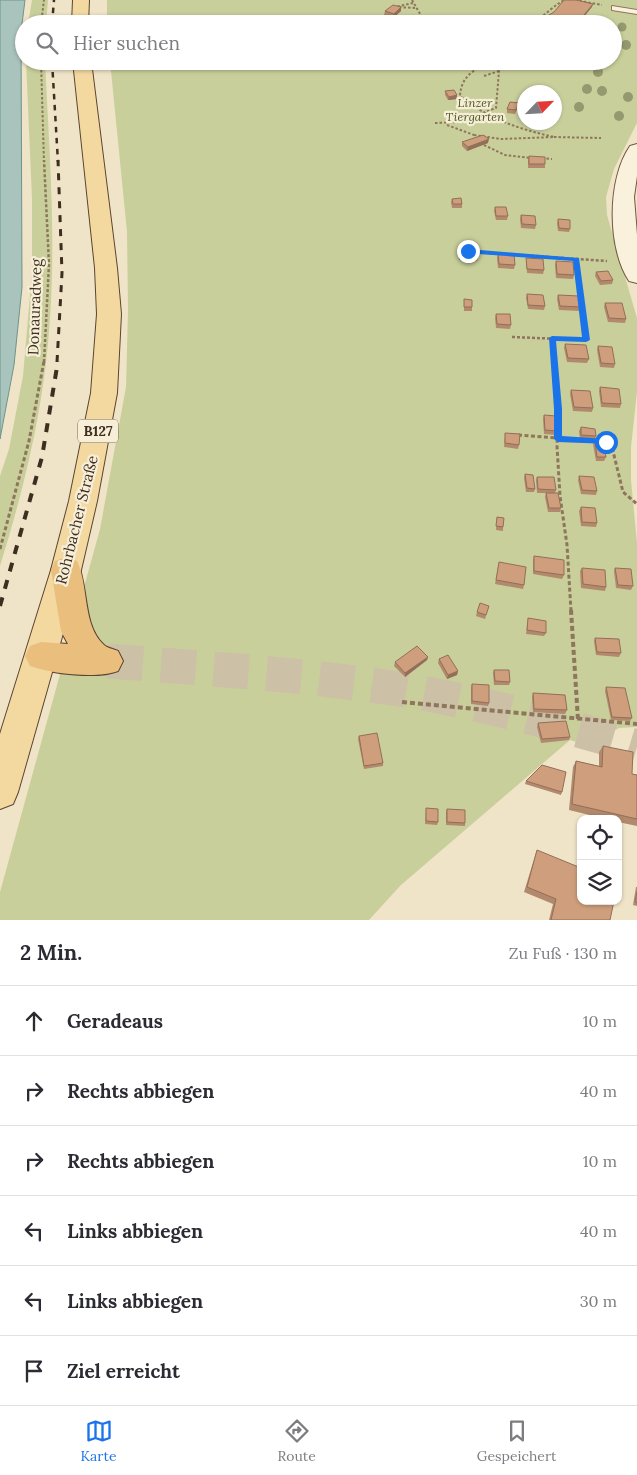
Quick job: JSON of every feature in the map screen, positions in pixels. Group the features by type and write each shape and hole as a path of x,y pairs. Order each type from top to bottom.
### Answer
{"highway":[{"path":"42,656 102,660 77,631 66,570"}],"main road":[{"path":"80,15 81,0"},
{"name":"Rohrbacher Straße","path":"0,792 42,656 66,570 96,442 108,353 106,268 83,70"},
{"path":"637,150 623,189 622,215 637,276"}],"lane":[{"path":"615,8 637,12"}],"path":[{"path":"42,15 44,0"},
{"path":"546,15 559,2 565,0"},
{"path":"575,0 615,8"},
{"path":"417,8 402,9 395,7 413,2 417,8 421,15"},
{"name":"Donauradweg","path":"0,549 24,464 35,414 47,329 49,273 40,70"},
{"path":"474,70 465,76 460,88 460,96 474,109 499,122 526,131 554,137"},
{"path":"446,125 484,114 496,108 499,71 484,76"},
{"path":"435,123 474,135 501,139 601,138"},
{"path":"474,135 479,140"},
{"path":"484,145 505,155 552,159"},
{"path":"468,251 609,262 609,253"},
{"path":"512,337 586,340 576,259"},
{"path":"552,338 558,409 560,496 567,545 578,720"},
{"path":"517,435 606,442 612,447 623,492 630,501 637,504"},
{"path":"402,702 578,720 637,724"}],"green space":[{"path":"32,0 48,0 47,15 30,15"},
{"name":"Linzer Tiergarten","path":"107,0 637,0 637,123 614,169 606,197 607,215 637,318 637,392 631,447 631,480 637,543 637,727 619,728 586,745 570,740 401,885 369,920 0,920 0,892 100,529 126,387 128,310 127,232 111,70 622,70 622,15 107,15"},
{"path":"26,70 45,70 51,190 52,286 50,318 39,413 18,505 0,566 0,476 9,449 23,376 32,272 32,199"}],"water":[{"path":"0,0 25,0 23,15 15,15 15,70 21,70 22,287 14,365 0,439"}],"building":[{"path":"564,0 576,0 593,4 584,15 549,15"},
{"path":"393,5 401,7 394,14 385,11"},
{"path":"454,90 457,95 449,97 445,91"},
{"path":"510,102 517,103 516,110 507,109"},
{"path":"483,135 489,139 468,147 462,142"},
{"path":"529,156 545,157 545,164 529,164"},
{"path":"461,198 462,204 453,204 452,199"},
{"path":"495,207 506,207 508,216 496,216"},
{"path":"521,215 535,216 536,225 522,224"},
{"path":"558,219 570,220 570,229 559,228"},
{"path":"459,249 478,250 478,257 459,256"},
{"path":"498,254 514,254 515,265 499,264"},
{"path":"526,258 543,259 544,270 527,269"},
{"path":"556,261 573,262 574,275 557,274"},
{"path":"608,271 613,280 601,281 596,272"},
{"path":"527,294 543,295 545,306 528,305"},
{"path":"558,295 579,296 581,307 560,306"},
{"path":"464,299 472,300 472,307 464,307"},
{"path":"605,303 622,303 626,319 609,318"},
{"path":"496,314 510,314 511,325 497,324"},
{"path":"565,344 586,345 589,359 568,358"},
{"path":"598,346 612,347 615,364 601,363"},
{"path":"600,387 619,389 621,404 602,403"},
{"path":"571,390 590,391 593,408 574,407"},
{"path":"544,415 556,416 557,431 545,430"},
{"path":"581,427 595,429 596,436 581,435"},
{"path":"505,433 520,434 519,445 505,443"},
{"path":"595,440 603,440 606,457 597,457"},
{"path":"525,474 533,475 535,489 527,488"},
{"path":"579,476 594,477 597,491 582,490"},
{"path":"537,477 554,477 556,490 538,489"},
{"path":"546,493 558,493 561,508 549,508"},
{"path":"581,507 595,508 597,523 582,522"},
{"path":"497,517 504,518 503,527 496,526"},
{"path":"534,556 564,560 564,575 534,571"},
{"path":"499,562 526,567 524,585 496,580"},
{"path":"582,568 605,570 606,587 583,584"},
{"path":"615,568 631,569 633,586 618,585"},
{"path":"480,603 489,606 486,615 477,612"},
{"path":"528,618 546,621 546,633 527,630"},
{"path":"595,638 619,639 621,653 597,652"},
{"path":"417,646 428,657 405,673 395,662"},
{"path":"448,655 458,671 448,675 439,659"},
{"path":"494,670 509,670 510,682 495,681"},
{"path":"472,684 489,685 489,703 472,701"},
{"path":"606,687 625,688 632,718 612,717"},
{"path":"533,693 565,695 567,710 534,709"},
{"path":"566,721 570,737 542,739 538,723"},
{"path":"377,733 383,763 364,766 359,736"},
{"path":"603,746 633,752 632,774 637,775 637,819 572,804 576,761 602,767"},
{"path":"542,765 566,772 562,792 526,781"},
{"path":"426,808 438,809 438,822 426,821"},
{"path":"447,809 465,810 465,823 447,822"},
{"path":"537,850 577,866 577,905 613,905 610,920 551,920 556,899 527,887"}],"tunnel":[{"path":"108,661 302,677 417,692 528,716 637,747"}],"railway":[{"path":"53,15 54,0"},
{"path":"53,70 58,162"},
{"path":"57,362 62,273 58,160"},
{"path":"0,606 42,457 58,361"}],"route":[{"path":"468,251 576,259 586,340 552,338 558,409 558,439 606,442"}]}
